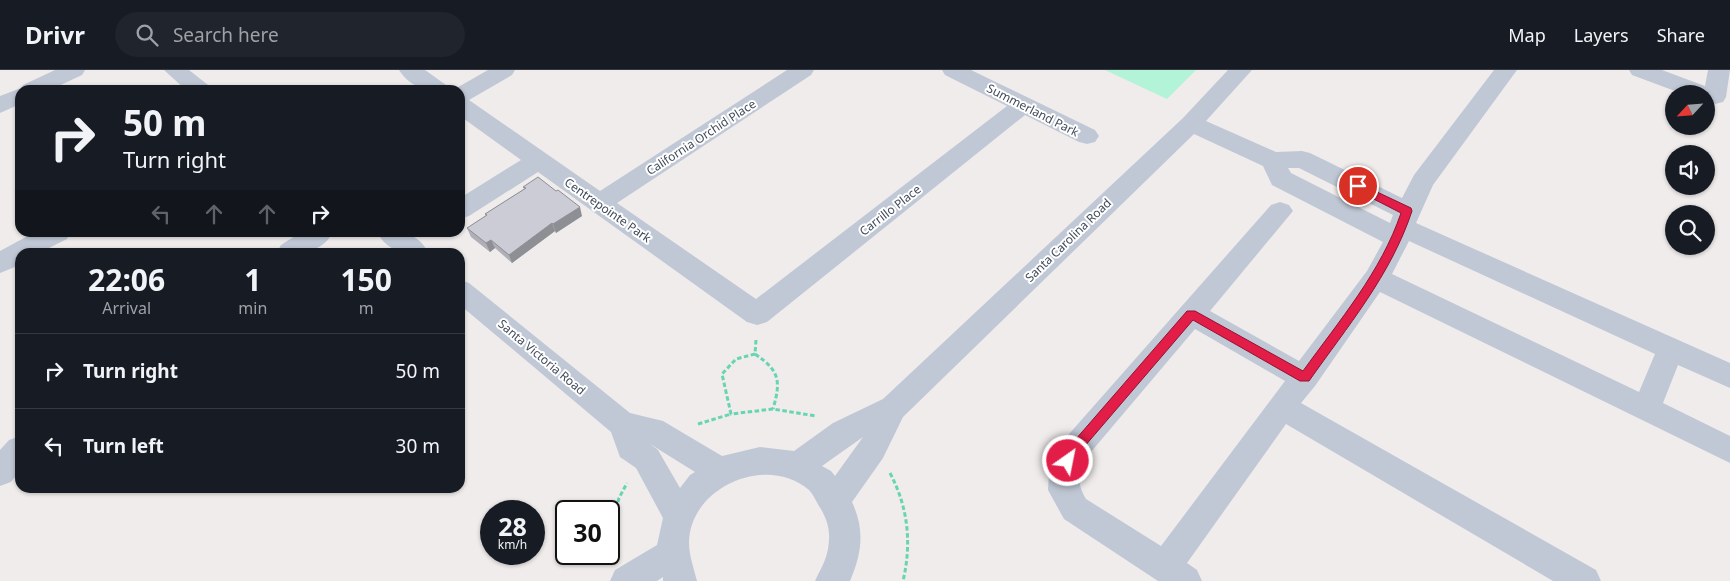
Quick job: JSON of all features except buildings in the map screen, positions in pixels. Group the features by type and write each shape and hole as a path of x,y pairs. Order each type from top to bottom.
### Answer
{"street":[{"path":"42,85 74,70"},
{"path":"175,70 194,85"},
{"path":"410,70 431,85"},
{"path":"465,93 504,70"},
{"name":"California Orchid Place","path":"598,203 803,70"},
{"name":"Summerland Park","path":"954,70 1086,136"},
{"name":"Santa Carolina Road","path":"798,466 844,432 893,408 1191,123 1241,70"},
{"path":"1280,211 1073,451 1064,472 1064,490 1075,509 1175,574 1283,407 1376,278 1423,181 1506,70"},
{"path":"1640,70 1681,85"},
{"path":"1715,92 1719,70"},
{"path":"0,105 15,98"},
{"name":"Carrillo Place","path":"757,314 1023,105"},
{"name":"Centrepointe Park","path":"465,109 757,314"},
{"path":"1191,123 1273,161 1302,159 1341,178 1402,226"},
{"path":"465,207 538,160"},
{"path":"1273,161 1281,179 1323,201 1402,226 1730,376"},
{"path":"1323,201 1341,178"},
{"path":"29,248 49,237"},
{"path":"296,248 313,237"},
{"path":"0,263 15,256"},
{"path":"1376,278 1730,450"},
{"name":"Santa Victoria Road","path":"465,294 623,425 652,430 720,471"},
{"path":"1191,314 1305,378"},
{"path":"1646,409 1671,349"},
{"path":"1283,407 1584,581"},
{"name":"Santa Carolina Road","path":"836,499 872,449 893,408"},
{"path":"623,425 631,448 647,460 678,515"},
{"path":"0,472 15,455"},
{"path":"627,581 676,567 672,534 678,515 688,498 703,482 720,471 739,463 759,460 779,461 798,466 820,480 836,499 845,521 846,546 839,578"}],"path":[{"path":"755,354 757,314"},
{"path":"731,414 722,374 728,364 741,355 755,354 774,367 778,375 779,389 773,409"},
{"path":"693,425 731,414 773,409 791,410 822,419"},
{"path":"887,469 897,484 906,514 908,561 903,581"},
{"path":"618,500 628,480"}],"green space":[{"path":"1105,70 1196,70 1167,99"}],"route":[{"path":"1068,461 1073,451 1191,314 1305,378 1376,278 1398,238 1407,211 1358,186"}]}
